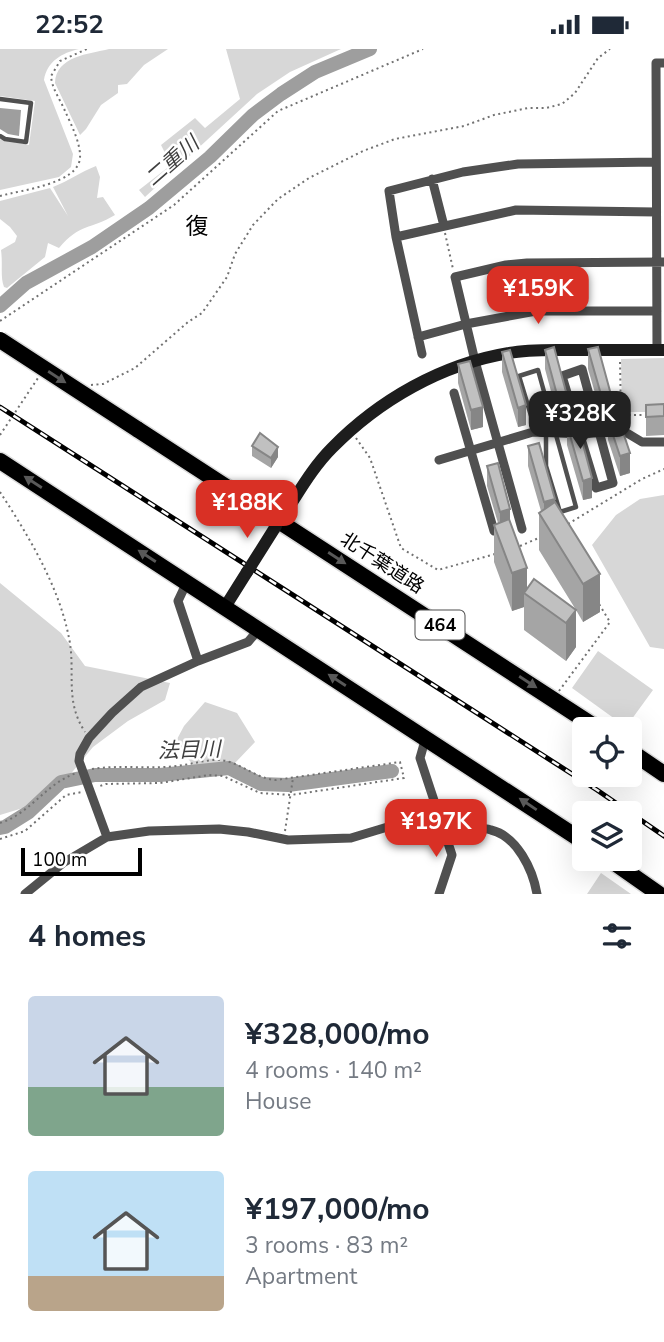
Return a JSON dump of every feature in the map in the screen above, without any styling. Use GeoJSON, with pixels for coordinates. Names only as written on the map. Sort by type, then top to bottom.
{"type":"FeatureCollection","features":[{"type":"Feature","properties":{"kind":"highway","name":"北千葉道路"},"geometry":{"type":"LineString","coordinates":[[0,340],[278,524],[580,717]]}},
{"type":"Feature","properties":{"kind":"highway"},"geometry":{"type":"LineString","coordinates":[[0,461],[187,582],[227,604],[258,629],[572,834]]}},
{"type":"Feature","properties":{"kind":"highway"},"geometry":{"type":"LineString","coordinates":[[642,759],[664,774]]}},
{"type":"Feature","properties":{"kind":"highway"},"geometry":{"type":"LineString","coordinates":[[626,871],[659,894]]}},
{"type":"Feature","properties":{"kind":"street"},"geometry":{"type":"LineString","coordinates":[[227,604],[309,475],[330,449],[351,430],[409,389],[475,361],[512,352],[660,350],[657,311],[660,261],[656,212],[660,191],[656,162],[656,63],[664,62]]}},
{"type":"Feature","properties":{"kind":"street"},"geometry":{"type":"LineString","coordinates":[[422,354],[396,237],[389,191],[432,179],[518,163],[656,162]]}},
{"type":"Feature","properties":{"kind":"street"},"geometry":{"type":"LineString","coordinates":[[432,179],[444,226]]}},
{"type":"Feature","properties":{"kind":"street"},"geometry":{"type":"LineString","coordinates":[[396,237],[516,210],[656,212]]}},
{"type":"Feature","properties":{"kind":"street"},"geometry":{"type":"LineString","coordinates":[[522,529],[475,361],[455,277],[527,263],[660,261]]}},
{"type":"Feature","properties":{"kind":"street"},"geometry":{"type":"LineString","coordinates":[[418,337],[466,324],[536,311],[657,311]]}},
{"type":"Feature","properties":{"kind":"street"},"geometry":{"type":"LineString","coordinates":[[582,369],[613,483],[596,488],[579,434],[562,376],[582,369]]}},
{"type":"Feature","properties":{"kind":"street"},"geometry":{"type":"LineString","coordinates":[[454,393],[494,531]]}},
{"type":"Feature","properties":{"kind":"street"},"geometry":{"type":"LineString","coordinates":[[439,460],[498,442],[546,433],[598,434],[622,430],[642,442],[664,442]]}},
{"type":"Feature","properties":{"kind":"street"},"geometry":{"type":"LineString","coordinates":[[187,582],[178,601],[198,661]]}},
{"type":"Feature","properties":{"kind":"street"},"geometry":{"type":"LineString","coordinates":[[107,837],[82,771],[80,754],[89,739],[112,713],[141,687],[248,642],[258,629]]}},
{"type":"Feature","properties":{"kind":"street"},"geometry":{"type":"LineString","coordinates":[[426,737],[420,758],[452,855],[439,894]]}},
{"type":"Feature","properties":{"kind":"street"},"geometry":{"type":"LineString","coordinates":[[25,894],[63,863],[107,837],[149,831],[219,829],[283,839],[351,838],[414,819],[492,830],[509,839],[530,871],[537,894]]}},
{"type":"Feature","properties":{"kind":"lane"},"geometry":{"type":"LineString","coordinates":[[0,99],[31,103],[26,142],[0,136]]}},
{"type":"Feature","properties":{"kind":"lane"},"geometry":{"type":"LineString","coordinates":[[546,433],[520,376],[538,370],[546,433],[546,466],[560,512],[576,507],[546,433]]}},
{"type":"Feature","properties":{"kind":"path"},"geometry":{"type":"LineString","coordinates":[[0,195],[51,183],[75,172],[80,150],[65,109],[52,86],[51,76],[60,61],[88,49]]}},
{"type":"Feature","properties":{"kind":"path"},"geometry":{"type":"LineString","coordinates":[[0,321],[174,205],[278,111],[423,49]]}},
{"type":"Feature","properties":{"kind":"path"},"geometry":{"type":"LineString","coordinates":[[91,385],[103,384],[135,367],[202,313],[227,277],[235,254],[253,225],[278,199],[309,178],[363,151],[395,139],[464,127],[494,115],[562,104],[575,93],[598,58],[610,49]]}},
{"type":"Feature","properties":{"kind":"path"},"geometry":{"type":"LineString","coordinates":[[444,226],[455,277]]}},
{"type":"Feature","properties":{"kind":"path"},"geometry":{"type":"LineString","coordinates":[[620,350],[621,415],[651,415]]}},
{"type":"Feature","properties":{"kind":"path"},"geometry":{"type":"LineString","coordinates":[[0,435],[40,375]]}},
{"type":"Feature","properties":{"kind":"path"},"geometry":{"type":"LineString","coordinates":[[351,430],[370,458],[401,548],[438,570],[500,552]]}},
{"type":"Feature","properties":{"kind":"path"},"geometry":{"type":"LineString","coordinates":[[558,529],[642,479],[664,469]]}},
{"type":"Feature","properties":{"kind":"path"},"geometry":{"type":"LineString","coordinates":[[0,492],[23,530],[63,612],[70,640],[72,704],[77,720],[89,739]]}},
{"type":"Feature","properties":{"kind":"path"},"geometry":{"type":"LineString","coordinates":[[513,548],[547,534]]}},
{"type":"Feature","properties":{"kind":"path"},"geometry":{"type":"LineString","coordinates":[[559,691],[610,622],[597,599]]}},
{"type":"Feature","properties":{"kind":"path"},"geometry":{"type":"LineString","coordinates":[[0,823],[23,811],[53,783],[82,771],[107,767],[160,769],[210,759],[226,761],[267,779],[276,780],[400,762],[404,778],[290,795],[260,793],[216,775],[160,783],[106,784],[66,796],[25,831],[0,839]]}},
{"type":"Feature","properties":{"kind":"path"},"geometry":{"type":"LineString","coordinates":[[283,839],[294,776]]}},
{"type":"Feature","properties":{"kind":"shaded area"},"geometry":{"type":"Polygon","coordinates":[[[0,49],[79,49],[56,59],[48,68],[44,80],[73,154],[71,167],[59,177],[0,190],[0,139],[29,145],[35,101],[0,96],[0,49]]]}},
{"type":"Feature","properties":{"kind":"shaded area"},"geometry":{"type":"Polygon","coordinates":[[[109,49],[168,49],[144,65],[127,84],[118,85],[118,93],[101,105],[80,135],[55,83],[57,74],[61,67],[75,58],[109,49]]]}},
{"type":"Feature","properties":{"kind":"shaded area"},"geometry":{"type":"Polygon","coordinates":[[[226,49],[341,49],[290,72],[257,94],[145,197],[139,190],[171,165],[161,145],[195,118],[205,128],[240,99],[226,49]]]}},
{"type":"Feature","properties":{"kind":"shaded area"},"geometry":{"type":"Polygon","coordinates":[[[0,108],[21,110],[19,136],[0,129],[0,108]]]}},
{"type":"Feature","properties":{"kind":"shaded area"},"geometry":{"type":"Polygon","coordinates":[[[96,166],[100,177],[97,198],[103,197],[115,215],[73,234],[59,248],[48,243],[45,257],[7,288],[4,287],[1,250],[15,242],[17,236],[0,219],[0,201],[50,188],[68,216],[53,187],[96,166]]]}},
{"type":"Feature","properties":{"kind":"shaded area"},"geometry":{"type":"Polygon","coordinates":[[[664,358],[664,412],[622,412],[621,359],[664,358]]]}},
{"type":"Feature","properties":{"kind":"shaded area"},"geometry":{"type":"Polygon","coordinates":[[[664,495],[664,649],[650,647],[592,545],[616,515],[640,499],[664,495]]]}},
{"type":"Feature","properties":{"kind":"shaded area"},"geometry":{"type":"Polygon","coordinates":[[[0,583],[61,633],[85,666],[170,683],[165,700],[128,721],[93,747],[49,800],[0,815],[0,583]]]}},
{"type":"Feature","properties":{"kind":"shaded area"},"geometry":{"type":"Polygon","coordinates":[[[598,651],[653,690],[633,717],[612,717],[572,688],[598,651]]]}},
{"type":"Feature","properties":{"kind":"shaded area"},"geometry":{"type":"Polygon","coordinates":[[[205,702],[237,713],[255,742],[235,763],[194,766],[175,743],[184,726],[205,702]]]}},
{"type":"Feature","properties":{"kind":"shaded area"},"geometry":{"type":"Polygon","coordinates":[[[601,873],[631,894],[587,894],[601,873]]]}},
{"type":"Feature","properties":{"kind":"building"},"geometry":{"type":"Polygon","coordinates":[[[554,347],[569,403],[560,406],[545,350],[554,347]]]}},
{"type":"Feature","properties":{"kind":"building"},"geometry":{"type":"Polygon","coordinates":[[[598,347],[613,402],[604,405],[588,349],[598,347]]]}},
{"type":"Feature","properties":{"kind":"building"},"geometry":{"type":"Polygon","coordinates":[[[510,350],[526,405],[518,408],[502,352],[510,350]]]}},
{"type":"Feature","properties":{"kind":"building"},"geometry":{"type":"Polygon","coordinates":[[[470,361],[483,407],[471,410],[458,364],[470,361]]]}},
{"type":"Feature","properties":{"kind":"building"},"geometry":{"type":"Polygon","coordinates":[[[664,404],[664,416],[646,417],[646,405],[664,404]]]}},
{"type":"Feature","properties":{"kind":"building"},"geometry":{"type":"Polygon","coordinates":[[[618,417],[630,453],[620,456],[608,420],[618,417]]]}},
{"type":"Feature","properties":{"kind":"building"},"geometry":{"type":"Polygon","coordinates":[[[577,422],[592,478],[583,481],[567,425],[577,422]]]}},
{"type":"Feature","properties":{"kind":"building"},"geometry":{"type":"Polygon","coordinates":[[[260,433],[278,447],[271,458],[252,446],[260,433]]]}},
{"type":"Feature","properties":{"kind":"building"},"geometry":{"type":"Polygon","coordinates":[[[539,443],[555,499],[544,502],[528,446],[539,443]]]}},
{"type":"Feature","properties":{"kind":"building"},"geometry":{"type":"Polygon","coordinates":[[[498,463],[510,509],[500,512],[487,466],[498,463]]]}},
{"type":"Feature","properties":{"kind":"building"},"geometry":{"type":"Polygon","coordinates":[[[555,502],[600,574],[583,584],[539,513],[555,502]]]}},
{"type":"Feature","properties":{"kind":"building"},"geometry":{"type":"Polygon","coordinates":[[[509,519],[527,568],[512,573],[494,525],[509,519]]]}},
{"type":"Feature","properties":{"kind":"building"},"geometry":{"type":"Polygon","coordinates":[[[534,579],[576,610],[566,623],[524,593],[534,579]]]}},
{"type":"Feature","properties":{"kind":"waterway","name":"二重川"},"geometry":{"type":"LineString","coordinates":[[0,306],[26,283],[92,247],[149,208],[210,157],[253,115],[281,94],[315,72],[370,49]]}},
{"type":"Feature","properties":{"kind":"waterway","name":"法目川"},"geometry":{"type":"LineString","coordinates":[[0,828],[29,812],[61,782],[95,775],[160,775],[229,768],[261,784],[288,785],[392,771]]}},
{"type":"Feature","properties":{"kind":"railway"},"geometry":{"type":"LineString","coordinates":[[0,407],[597,790],[664,836]]}},
{"type":"Feature","properties":{"kind":"district","name":"復"},"geometry":{"type":"Point","coordinates":[197,226]}}]}
